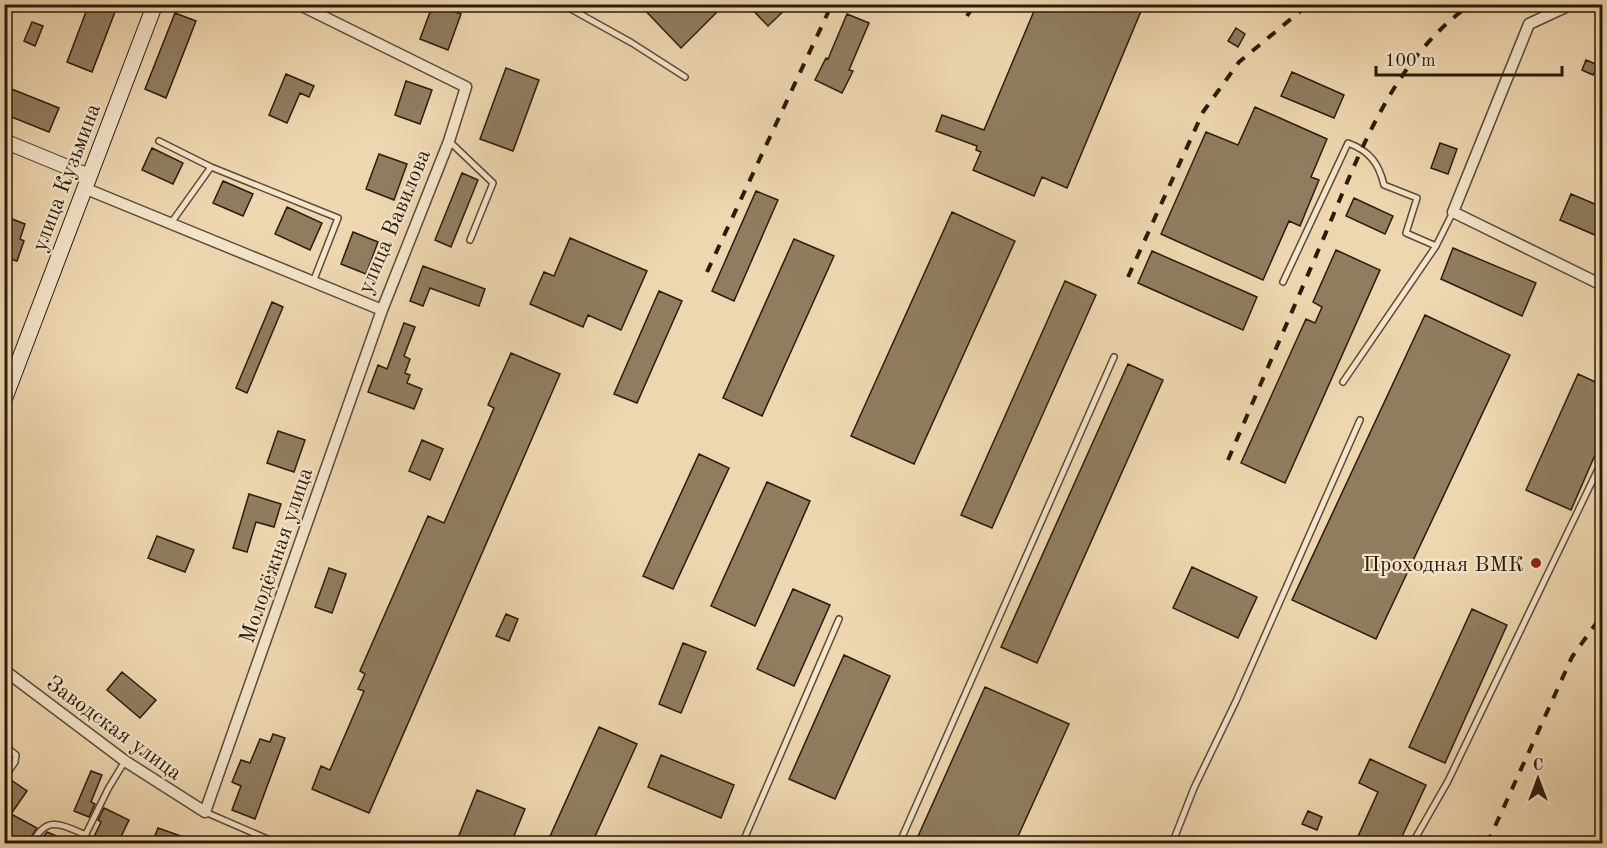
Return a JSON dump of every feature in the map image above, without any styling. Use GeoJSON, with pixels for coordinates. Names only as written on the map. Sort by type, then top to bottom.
{"type":"FeatureCollection","features":[{"type":"Feature","properties":{"kind":"main road","name":"улица Кузьмина"},"geometry":{"type":"LineString","coordinates":[[4,400],[155,4]]}},
{"type":"Feature","properties":{"kind":"street"},"geometry":{"type":"LineString","coordinates":[[1572,4],[1529,24],[1453,212],[1602,285]]}},
{"type":"Feature","properties":{"kind":"street","name":"улица Вавилова"},"geometry":{"type":"LineString","coordinates":[[4,141],[171,224],[382,310],[449,141],[466,87],[304,7]]}},
{"type":"Feature","properties":{"kind":"street","name":"Молодёжная улица"},"geometry":{"type":"LineString","coordinates":[[205,812],[382,310]]}},
{"type":"Feature","properties":{"kind":"street","name":"Заводская улица"},"geometry":{"type":"LineString","coordinates":[[4,670],[125,760],[205,812]]}},
{"type":"Feature","properties":{"kind":"lane"},"geometry":{"type":"LineString","coordinates":[[4,14],[17,4]]}},
{"type":"Feature","properties":{"kind":"lane"},"geometry":{"type":"LineString","coordinates":[[562,4],[632,43],[685,78]]}},
{"type":"Feature","properties":{"kind":"lane"},"geometry":{"type":"LineString","coordinates":[[159,141],[211,168],[338,219],[313,282]]}},
{"type":"Feature","properties":{"kind":"lane"},"geometry":{"type":"LineString","coordinates":[[449,141],[493,183],[470,240]]}},
{"type":"Feature","properties":{"kind":"lane"},"geometry":{"type":"LineString","coordinates":[[1283,282],[1348,143],[1361,148],[1379,165],[1384,185],[1417,198],[1406,233],[1436,246]]}},
{"type":"Feature","properties":{"kind":"lane"},"geometry":{"type":"LineString","coordinates":[[171,224],[211,168]]}},
{"type":"Feature","properties":{"kind":"lane"},"geometry":{"type":"LineString","coordinates":[[1343,382],[1436,246],[1453,212]]}},
{"type":"Feature","properties":{"kind":"lane"},"geometry":{"type":"LineString","coordinates":[[899,843],[1114,357]]}},
{"type":"Feature","properties":{"kind":"lane"},"geometry":{"type":"LineString","coordinates":[[1172,843],[1194,788],[1236,700],[1360,420]]}},
{"type":"Feature","properties":{"kind":"lane"},"geometry":{"type":"LineString","coordinates":[[1412,843],[1448,781],[1602,460]]}},
{"type":"Feature","properties":{"kind":"lane"},"geometry":{"type":"LineString","coordinates":[[742,843],[839,619]]}},
{"type":"Feature","properties":{"kind":"lane"},"geometry":{"type":"LineString","coordinates":[[4,745],[16,755],[15,762],[4,778]]}},
{"type":"Feature","properties":{"kind":"lane"},"geometry":{"type":"LineString","coordinates":[[81,843],[125,760]]}},
{"type":"Feature","properties":{"kind":"lane"},"geometry":{"type":"LineString","coordinates":[[205,812],[279,843]]}},
{"type":"Feature","properties":{"kind":"lane"},"geometry":{"type":"LineString","coordinates":[[32,843],[40,828],[45,825],[68,827],[86,835]]}},
{"type":"Feature","properties":{"kind":"building"},"geometry":{"type":"Polygon","coordinates":[[[89,4],[118,4],[92,72],[67,62],[89,4]]]}},
{"type":"Feature","properties":{"kind":"building"},"geometry":{"type":"Polygon","coordinates":[[[433,4],[461,14],[448,50],[420,39],[433,4]]]}},
{"type":"Feature","properties":{"kind":"building"},"geometry":{"type":"Polygon","coordinates":[[[639,4],[725,4],[681,48],[639,4]]]}},
{"type":"Feature","properties":{"kind":"building"},"geometry":{"type":"Polygon","coordinates":[[[747,4],[791,4],[768,26],[747,4]]]}},
{"type":"Feature","properties":{"kind":"building"},"geometry":{"type":"Polygon","coordinates":[[[1037,4],[1144,4],[1067,188],[1042,177],[1034,196],[973,170],[981,152],[976,150],[977,146],[936,131],[942,115],[984,130],[1037,4]]]}},
{"type":"Feature","properties":{"kind":"building"},"geometry":{"type":"Polygon","coordinates":[[[175,13],[196,21],[166,98],[145,89],[175,13]]]}},
{"type":"Feature","properties":{"kind":"building"},"geometry":{"type":"Polygon","coordinates":[[[847,14],[869,23],[849,70],[853,71],[842,93],[815,80],[826,58],[828,59],[847,14]]]}},
{"type":"Feature","properties":{"kind":"building"},"geometry":{"type":"Polygon","coordinates":[[[32,22],[43,26],[35,46],[24,41],[32,22]]]}},
{"type":"Feature","properties":{"kind":"building"},"geometry":{"type":"Polygon","coordinates":[[[1236,28],[1245,34],[1238,47],[1228,41],[1236,28]]]}},
{"type":"Feature","properties":{"kind":"building"},"geometry":{"type":"Polygon","coordinates":[[[1586,60],[1598,65],[1593,75],[1582,70],[1586,60]]]}},
{"type":"Feature","properties":{"kind":"building"},"geometry":{"type":"Polygon","coordinates":[[[506,68],[539,80],[513,151],[480,139],[506,68]]]}},
{"type":"Feature","properties":{"kind":"building"},"geometry":{"type":"Polygon","coordinates":[[[1292,72],[1344,95],[1334,118],[1281,96],[1292,72]]]}},
{"type":"Feature","properties":{"kind":"building"},"geometry":{"type":"Polygon","coordinates":[[[286,74],[314,86],[309,97],[300,93],[287,123],[269,115],[286,74]]]}},
{"type":"Feature","properties":{"kind":"building"},"geometry":{"type":"Polygon","coordinates":[[[406,81],[432,90],[420,124],[395,115],[406,81]]]}},
{"type":"Feature","properties":{"kind":"building"},"geometry":{"type":"Polygon","coordinates":[[[4,86],[59,108],[49,132],[4,114],[4,86]]]}},
{"type":"Feature","properties":{"kind":"building"},"geometry":{"type":"Polygon","coordinates":[[[1255,107],[1327,139],[1311,177],[1319,180],[1300,226],[1289,221],[1263,280],[1161,234],[1206,132],[1238,145],[1255,107]]]}},
{"type":"Feature","properties":{"kind":"building"},"geometry":{"type":"Polygon","coordinates":[[[1440,143],[1457,149],[1448,174],[1431,168],[1440,143]]]}},
{"type":"Feature","properties":{"kind":"building"},"geometry":{"type":"Polygon","coordinates":[[[152,148],[183,163],[173,184],[142,170],[152,148]]]}},
{"type":"Feature","properties":{"kind":"building"},"geometry":{"type":"Polygon","coordinates":[[[379,154],[407,164],[394,200],[366,189],[379,154]]]}},
{"type":"Feature","properties":{"kind":"building"},"geometry":{"type":"Polygon","coordinates":[[[462,173],[478,180],[451,247],[435,240],[462,173]]]}},
{"type":"Feature","properties":{"kind":"building"},"geometry":{"type":"Polygon","coordinates":[[[223,181],[253,194],[243,216],[213,203],[223,181]]]}},
{"type":"Feature","properties":{"kind":"building"},"geometry":{"type":"Polygon","coordinates":[[[756,191],[778,200],[734,301],[712,291],[756,191]]]}},
{"type":"Feature","properties":{"kind":"building"},"geometry":{"type":"Polygon","coordinates":[[[1571,194],[1602,207],[1602,238],[1560,220],[1571,194]]]}},
{"type":"Feature","properties":{"kind":"building"},"geometry":{"type":"Polygon","coordinates":[[[1354,198],[1393,216],[1385,234],[1346,216],[1354,198]]]}},
{"type":"Feature","properties":{"kind":"building"},"geometry":{"type":"Polygon","coordinates":[[[287,207],[322,223],[310,250],[275,234],[287,207]]]}},
{"type":"Feature","properties":{"kind":"building"},"geometry":{"type":"Polygon","coordinates":[[[952,212],[1015,241],[914,464],[851,436],[952,212]]]}},
{"type":"Feature","properties":{"kind":"building"},"geometry":{"type":"Polygon","coordinates":[[[7,217],[25,224],[20,239],[24,241],[17,261],[4,257],[7,217]]]}},
{"type":"Feature","properties":{"kind":"building"},"geometry":{"type":"Polygon","coordinates":[[[353,232],[378,242],[366,274],[341,264],[353,232]]]}},
{"type":"Feature","properties":{"kind":"building"},"geometry":{"type":"Polygon","coordinates":[[[570,238],[647,271],[621,330],[588,315],[583,327],[530,304],[544,272],[554,276],[570,238]]]}},
{"type":"Feature","properties":{"kind":"building"},"geometry":{"type":"Polygon","coordinates":[[[794,239],[834,256],[762,416],[723,398],[794,239]]]}},
{"type":"Feature","properties":{"kind":"building"},"geometry":{"type":"Polygon","coordinates":[[[1453,248],[1536,283],[1522,316],[1441,279],[1453,248]]]}},
{"type":"Feature","properties":{"kind":"building"},"geometry":{"type":"Polygon","coordinates":[[[1336,250],[1380,270],[1285,483],[1241,463],[1306,319],[1315,323],[1322,307],[1313,302],[1336,250]]]}},
{"type":"Feature","properties":{"kind":"building"},"geometry":{"type":"Polygon","coordinates":[[[1152,251],[1257,297],[1243,330],[1138,283],[1152,251]]]}},
{"type":"Feature","properties":{"kind":"building"},"geometry":{"type":"Polygon","coordinates":[[[423,266],[485,289],[479,306],[430,288],[423,306],[410,301],[423,266]]]}},
{"type":"Feature","properties":{"kind":"building"},"geometry":{"type":"Polygon","coordinates":[[[1065,281],[1096,295],[992,528],[961,515],[1065,281]]]}},
{"type":"Feature","properties":{"kind":"building"},"geometry":{"type":"Polygon","coordinates":[[[659,291],[682,301],[637,403],[614,394],[659,291]]]}},
{"type":"Feature","properties":{"kind":"building"},"geometry":{"type":"Polygon","coordinates":[[[272,302],[283,307],[247,393],[236,388],[272,302]]]}},
{"type":"Feature","properties":{"kind":"building"},"geometry":{"type":"Polygon","coordinates":[[[1425,315],[1510,355],[1376,639],[1292,600],[1425,315]]]}},
{"type":"Feature","properties":{"kind":"building"},"geometry":{"type":"Polygon","coordinates":[[[404,323],[415,327],[404,356],[410,359],[405,373],[410,375],[407,383],[422,389],[414,409],[368,392],[378,365],[387,369],[404,323]]]}},
{"type":"Feature","properties":{"kind":"building"},"geometry":{"type":"Polygon","coordinates":[[[511,353],[560,374],[369,813],[312,789],[321,766],[330,770],[364,691],[358,689],[365,674],[360,671],[428,516],[444,523],[494,408],[488,405],[511,353]]]}},
{"type":"Feature","properties":{"kind":"building"},"geometry":{"type":"Polygon","coordinates":[[[1128,364],[1163,380],[1037,663],[1001,647],[1128,364]]]}},
{"type":"Feature","properties":{"kind":"building"},"geometry":{"type":"Polygon","coordinates":[[[1578,374],[1602,385],[1602,439],[1571,510],[1526,490],[1578,374]]]}},
{"type":"Feature","properties":{"kind":"building"},"geometry":{"type":"Polygon","coordinates":[[[278,431],[305,440],[294,472],[267,463],[278,431]]]}},
{"type":"Feature","properties":{"kind":"building"},"geometry":{"type":"Polygon","coordinates":[[[422,440],[443,449],[430,480],[409,471],[422,440]]]}},
{"type":"Feature","properties":{"kind":"building"},"geometry":{"type":"Polygon","coordinates":[[[699,454],[729,468],[673,589],[643,576],[699,454]]]}},
{"type":"Feature","properties":{"kind":"building"},"geometry":{"type":"Polygon","coordinates":[[[767,482],[810,501],[755,626],[711,606],[767,482]]]}},
{"type":"Feature","properties":{"kind":"building"},"geometry":{"type":"Polygon","coordinates":[[[249,494],[281,504],[274,527],[256,522],[247,552],[233,548],[249,494]]]}},
{"type":"Feature","properties":{"kind":"building"},"geometry":{"type":"Polygon","coordinates":[[[157,536],[194,550],[185,572],[148,558],[157,536]]]}},
{"type":"Feature","properties":{"kind":"building"},"geometry":{"type":"Polygon","coordinates":[[[1192,567],[1257,597],[1238,638],[1173,608],[1192,567]]]}},
{"type":"Feature","properties":{"kind":"building"},"geometry":{"type":"Polygon","coordinates":[[[329,568],[346,574],[332,613],[315,607],[329,568]]]}},
{"type":"Feature","properties":{"kind":"building"},"geometry":{"type":"Polygon","coordinates":[[[793,589],[830,605],[794,686],[757,669],[793,589]]]}},
{"type":"Feature","properties":{"kind":"building"},"geometry":{"type":"Polygon","coordinates":[[[1472,609],[1507,625],[1445,763],[1409,747],[1472,609]]]}},
{"type":"Feature","properties":{"kind":"building"},"geometry":{"type":"Polygon","coordinates":[[[506,614],[518,619],[509,641],[496,636],[506,614]]]}},
{"type":"Feature","properties":{"kind":"building"},"geometry":{"type":"Polygon","coordinates":[[[683,643],[706,652],[681,713],[659,704],[683,643]]]}},
{"type":"Feature","properties":{"kind":"building"},"geometry":{"type":"Polygon","coordinates":[[[844,655],[890,676],[835,799],[789,779],[844,655]]]}},
{"type":"Feature","properties":{"kind":"building"},"geometry":{"type":"Polygon","coordinates":[[[122,672],[156,700],[140,718],[107,690],[122,672]]]}},
{"type":"Feature","properties":{"kind":"building"},"geometry":{"type":"Polygon","coordinates":[[[985,687],[1069,724],[1015,843],[915,843],[985,687]]]}},
{"type":"Feature","properties":{"kind":"building"},"geometry":{"type":"Polygon","coordinates":[[[599,727],[637,744],[592,843],[547,843],[599,727]]]}},
{"type":"Feature","properties":{"kind":"building"},"geometry":{"type":"Polygon","coordinates":[[[273,734],[285,738],[255,819],[232,810],[241,786],[232,782],[241,760],[250,763],[260,739],[270,742],[273,734]]]}},
{"type":"Feature","properties":{"kind":"building"},"geometry":{"type":"Polygon","coordinates":[[[661,755],[734,785],[721,818],[648,787],[661,755]]]}},
{"type":"Feature","properties":{"kind":"building"},"geometry":{"type":"Polygon","coordinates":[[[1370,759],[1426,785],[1399,843],[1355,843],[1378,792],[1359,783],[1370,759]]]}},
{"type":"Feature","properties":{"kind":"building"},"geometry":{"type":"Polygon","coordinates":[[[91,771],[102,775],[91,802],[95,804],[89,817],[74,811],[91,771]]]}},
{"type":"Feature","properties":{"kind":"building"},"geometry":{"type":"Polygon","coordinates":[[[11,780],[27,791],[11,814],[37,828],[27,843],[4,843],[4,791],[11,780]]]}},
{"type":"Feature","properties":{"kind":"building"},"geometry":{"type":"Polygon","coordinates":[[[477,790],[525,809],[511,843],[456,843],[477,790]]]}},
{"type":"Feature","properties":{"kind":"building"},"geometry":{"type":"Polygon","coordinates":[[[104,808],[129,820],[118,843],[91,843],[101,822],[98,820],[104,808]]]}},
{"type":"Feature","properties":{"kind":"building"},"geometry":{"type":"Polygon","coordinates":[[[1308,811],[1322,817],[1317,830],[1302,824],[1308,811]]]}},
{"type":"Feature","properties":{"kind":"building"},"geometry":{"type":"Polygon","coordinates":[[[158,828],[198,842],[152,843],[158,828]]]}},
{"type":"Feature","properties":{"kind":"building"},"geometry":{"type":"Polygon","coordinates":[[[47,832],[73,843],[38,843],[47,832]]]}},
{"type":"Feature","properties":{"kind":"railway"},"geometry":{"type":"LineString","coordinates":[[707,272],[832,4]]}},
{"type":"Feature","properties":{"kind":"railway"},"geometry":{"type":"LineString","coordinates":[[967,16],[975,4]]}},
{"type":"Feature","properties":{"kind":"railway"},"geometry":{"type":"LineString","coordinates":[[1128,277],[1203,112],[1239,62],[1309,4]]}},
{"type":"Feature","properties":{"kind":"railway"},"geometry":{"type":"LineString","coordinates":[[1228,460],[1378,116],[1396,85],[1418,55],[1442,28],[1471,4]]}},
{"type":"Feature","properties":{"kind":"railway"},"geometry":{"type":"LineString","coordinates":[[1487,844],[1572,657],[1602,615]]}},
{"type":"Feature","properties":{"kind":"place","name":"Проходная ВМК"},"geometry":{"type":"Point","coordinates":[1536,563]}}]}
